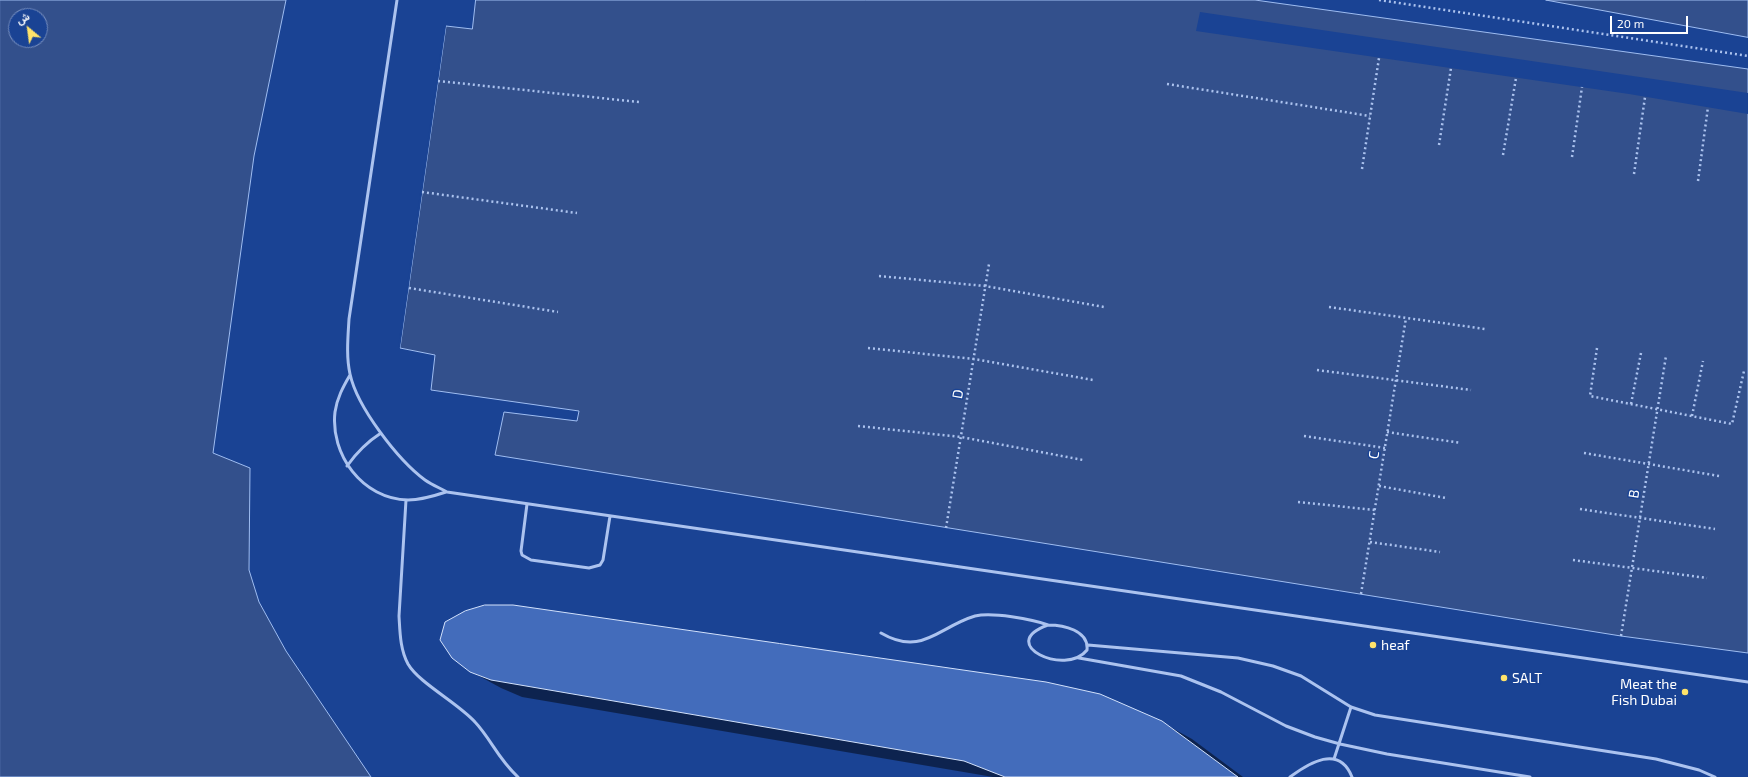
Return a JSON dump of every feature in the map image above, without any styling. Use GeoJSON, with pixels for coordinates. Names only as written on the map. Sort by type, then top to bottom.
{"type":"FeatureCollection","features":[{"type":"Feature","properties":{"kind":"lane"},"geometry":{"type":"LineString","coordinates":[[396,0],[349,319],[347,343],[350,375],[368,415],[381,433],[412,469],[426,480],[447,492],[1748,682]]}},
{"type":"Feature","properties":{"kind":"lane"},"geometry":{"type":"LineString","coordinates":[[350,375],[340,392],[335,411],[334,430],[339,449],[347,466],[363,484],[384,495],[406,500],[422,499],[447,492]]}},
{"type":"Feature","properties":{"kind":"lane"},"geometry":{"type":"LineString","coordinates":[[347,466],[368,442],[381,433]]}},
{"type":"Feature","properties":{"kind":"lane"},"geometry":{"type":"LineString","coordinates":[[406,500],[399,616],[401,639],[408,664],[416,674],[460,707],[476,723],[507,767],[518,777]]}},
{"type":"Feature","properties":{"kind":"lane"},"geometry":{"type":"LineString","coordinates":[[527,504],[521,551],[522,555],[530,560],[595,568],[603,560],[610,516]]}},
{"type":"Feature","properties":{"kind":"lane"},"geometry":{"type":"LineString","coordinates":[[881,633],[901,642],[914,642],[940,634],[967,619],[984,615],[1028,620],[1048,625],[1065,626],[1080,634],[1088,645],[1238,658],[1273,666],[1301,676],[1351,707],[1375,715],[1656,759],[1692,768],[1715,777]]}},
{"type":"Feature","properties":{"kind":"lane"},"geometry":{"type":"LineString","coordinates":[[1048,625],[1033,632],[1029,637],[1028,642],[1031,648],[1042,655],[1058,660],[1079,658],[1181,676],[1221,692],[1286,726],[1315,737],[1340,744],[1386,754],[1530,777]]}},
{"type":"Feature","properties":{"kind":"lane"},"geometry":{"type":"LineString","coordinates":[[1079,658],[1087,650],[1088,645]]}},
{"type":"Feature","properties":{"kind":"lane"},"geometry":{"type":"LineString","coordinates":[[1334,759],[1351,707]]}},
{"type":"Feature","properties":{"kind":"lane"},"geometry":{"type":"LineString","coordinates":[[1290,777],[1311,763],[1324,759],[1334,759],[1342,762],[1352,777]]}},
{"type":"Feature","properties":{"kind":"path"},"geometry":{"type":"LineString","coordinates":[[1379,0],[1748,56]]}},
{"type":"Feature","properties":{"kind":"path"},"geometry":{"type":"LineString","coordinates":[[1362,169],[1379,58]]}},
{"type":"Feature","properties":{"kind":"path"},"geometry":{"type":"LineString","coordinates":[[1439,145],[1451,68]]}},
{"type":"Feature","properties":{"kind":"path"},"geometry":{"type":"LineString","coordinates":[[1503,155],[1516,78]]}},
{"type":"Feature","properties":{"kind":"path"},"geometry":{"type":"LineString","coordinates":[[438,81],[639,102]]}},
{"type":"Feature","properties":{"kind":"path"},"geometry":{"type":"LineString","coordinates":[[1167,84],[1370,116]]}},
{"type":"Feature","properties":{"kind":"path"},"geometry":{"type":"LineString","coordinates":[[1572,157],[1582,88]]}},
{"type":"Feature","properties":{"kind":"path"},"geometry":{"type":"LineString","coordinates":[[1634,174],[1645,97]]}},
{"type":"Feature","properties":{"kind":"path"},"geometry":{"type":"LineString","coordinates":[[1698,181],[1708,107]]}},
{"type":"Feature","properties":{"kind":"path"},"geometry":{"type":"LineString","coordinates":[[422,192],[577,213]]}},
{"type":"Feature","properties":{"kind":"path","name":"D"},"geometry":{"type":"LineString","coordinates":[[946,528],[989,264]]}},
{"type":"Feature","properties":{"kind":"path"},"geometry":{"type":"LineString","coordinates":[[879,276],[985,286],[1104,307]]}},
{"type":"Feature","properties":{"kind":"path"},"geometry":{"type":"LineString","coordinates":[[408,288],[558,312]]}},
{"type":"Feature","properties":{"kind":"path"},"geometry":{"type":"LineString","coordinates":[[1329,307],[1485,330]]}},
{"type":"Feature","properties":{"kind":"path","name":"C"},"geometry":{"type":"LineString","coordinates":[[1361,594],[1406,318]]}},
{"type":"Feature","properties":{"kind":"path"},"geometry":{"type":"LineString","coordinates":[[868,348],[974,359],[1093,380]]}},
{"type":"Feature","properties":{"kind":"path"},"geometry":{"type":"LineString","coordinates":[[1597,348],[1590,396],[1732,424],[1744,371]]}},
{"type":"Feature","properties":{"kind":"path"},"geometry":{"type":"LineString","coordinates":[[1631,404],[1641,353]]}},
{"type":"Feature","properties":{"kind":"path","name":"B"},"geometry":{"type":"LineString","coordinates":[[1621,636],[1666,356]]}},
{"type":"Feature","properties":{"kind":"path"},"geometry":{"type":"LineString","coordinates":[[1692,416],[1702,361]]}},
{"type":"Feature","properties":{"kind":"path"},"geometry":{"type":"LineString","coordinates":[[1317,370],[1471,390]]}},
{"type":"Feature","properties":{"kind":"path"},"geometry":{"type":"LineString","coordinates":[[858,426],[960,437],[1083,460]]}},
{"type":"Feature","properties":{"kind":"path"},"geometry":{"type":"LineString","coordinates":[[1387,432],[1461,443]]}},
{"type":"Feature","properties":{"kind":"path"},"geometry":{"type":"LineString","coordinates":[[1304,436],[1385,448]]}},
{"type":"Feature","properties":{"kind":"path"},"geometry":{"type":"LineString","coordinates":[[1584,453],[1719,476]]}},
{"type":"Feature","properties":{"kind":"path"},"geometry":{"type":"LineString","coordinates":[[1379,486],[1446,498]]}},
{"type":"Feature","properties":{"kind":"path"},"geometry":{"type":"LineString","coordinates":[[1298,502],[1375,510]]}},
{"type":"Feature","properties":{"kind":"path"},"geometry":{"type":"LineString","coordinates":[[1580,509],[1716,528]]}},
{"type":"Feature","properties":{"kind":"path"},"geometry":{"type":"LineString","coordinates":[[1369,542],[1440,552]]}},
{"type":"Feature","properties":{"kind":"path"},"geometry":{"type":"LineString","coordinates":[[1573,560],[1707,578]]}},
{"type":"Feature","properties":{"kind":"water"},"geometry":{"type":"Polygon","coordinates":[[[0,0],[286,0],[254,156],[213,453],[250,468],[249,570],[259,602],[286,651],[371,777],[0,777],[0,0]]]}},
{"type":"Feature","properties":{"kind":"water"},"geometry":{"type":"Polygon","coordinates":[[[476,0],[1255,0],[1748,69],[1748,653],[1621,636],[495,455],[504,412],[577,421],[579,411],[431,390],[435,355],[400,348],[446,26],[472,29],[476,0]]]}},
{"type":"Feature","properties":{"kind":"water"},"geometry":{"type":"Polygon","coordinates":[[[1546,0],[1748,0],[1748,37],[1546,0]]]}},
{"type":"Feature","properties":{"kind":"pier"},"geometry":{"type":"Polygon","coordinates":[[[1200,12],[1748,93],[1748,114],[1629,94],[1196,31],[1200,12]]]}},
{"type":"Feature","properties":{"kind":"pier"},"geometry":{"type":"Polygon","coordinates":[[[444,26],[446,26],[400,348],[398,347],[444,26]]]}},
{"type":"Feature","properties":{"kind":"building"},"geometry":{"type":"Polygon","coordinates":[[[485,605],[513,605],[1046,682],[1100,694],[1162,721],[1238,777],[1005,777],[964,761],[491,680],[470,672],[452,658],[440,640],[445,622],[465,611],[485,605]]]}},
{"type":"Feature","properties":{"kind":"place","name":"heaf"},"geometry":{"type":"Point","coordinates":[1373,645]}},
{"type":"Feature","properties":{"kind":"place","name":"SALT"},"geometry":{"type":"Point","coordinates":[1504,678]}},
{"type":"Feature","properties":{"kind":"place","name":"Meat the Fish Dubai"},"geometry":{"type":"Point","coordinates":[1685,692]}}]}
